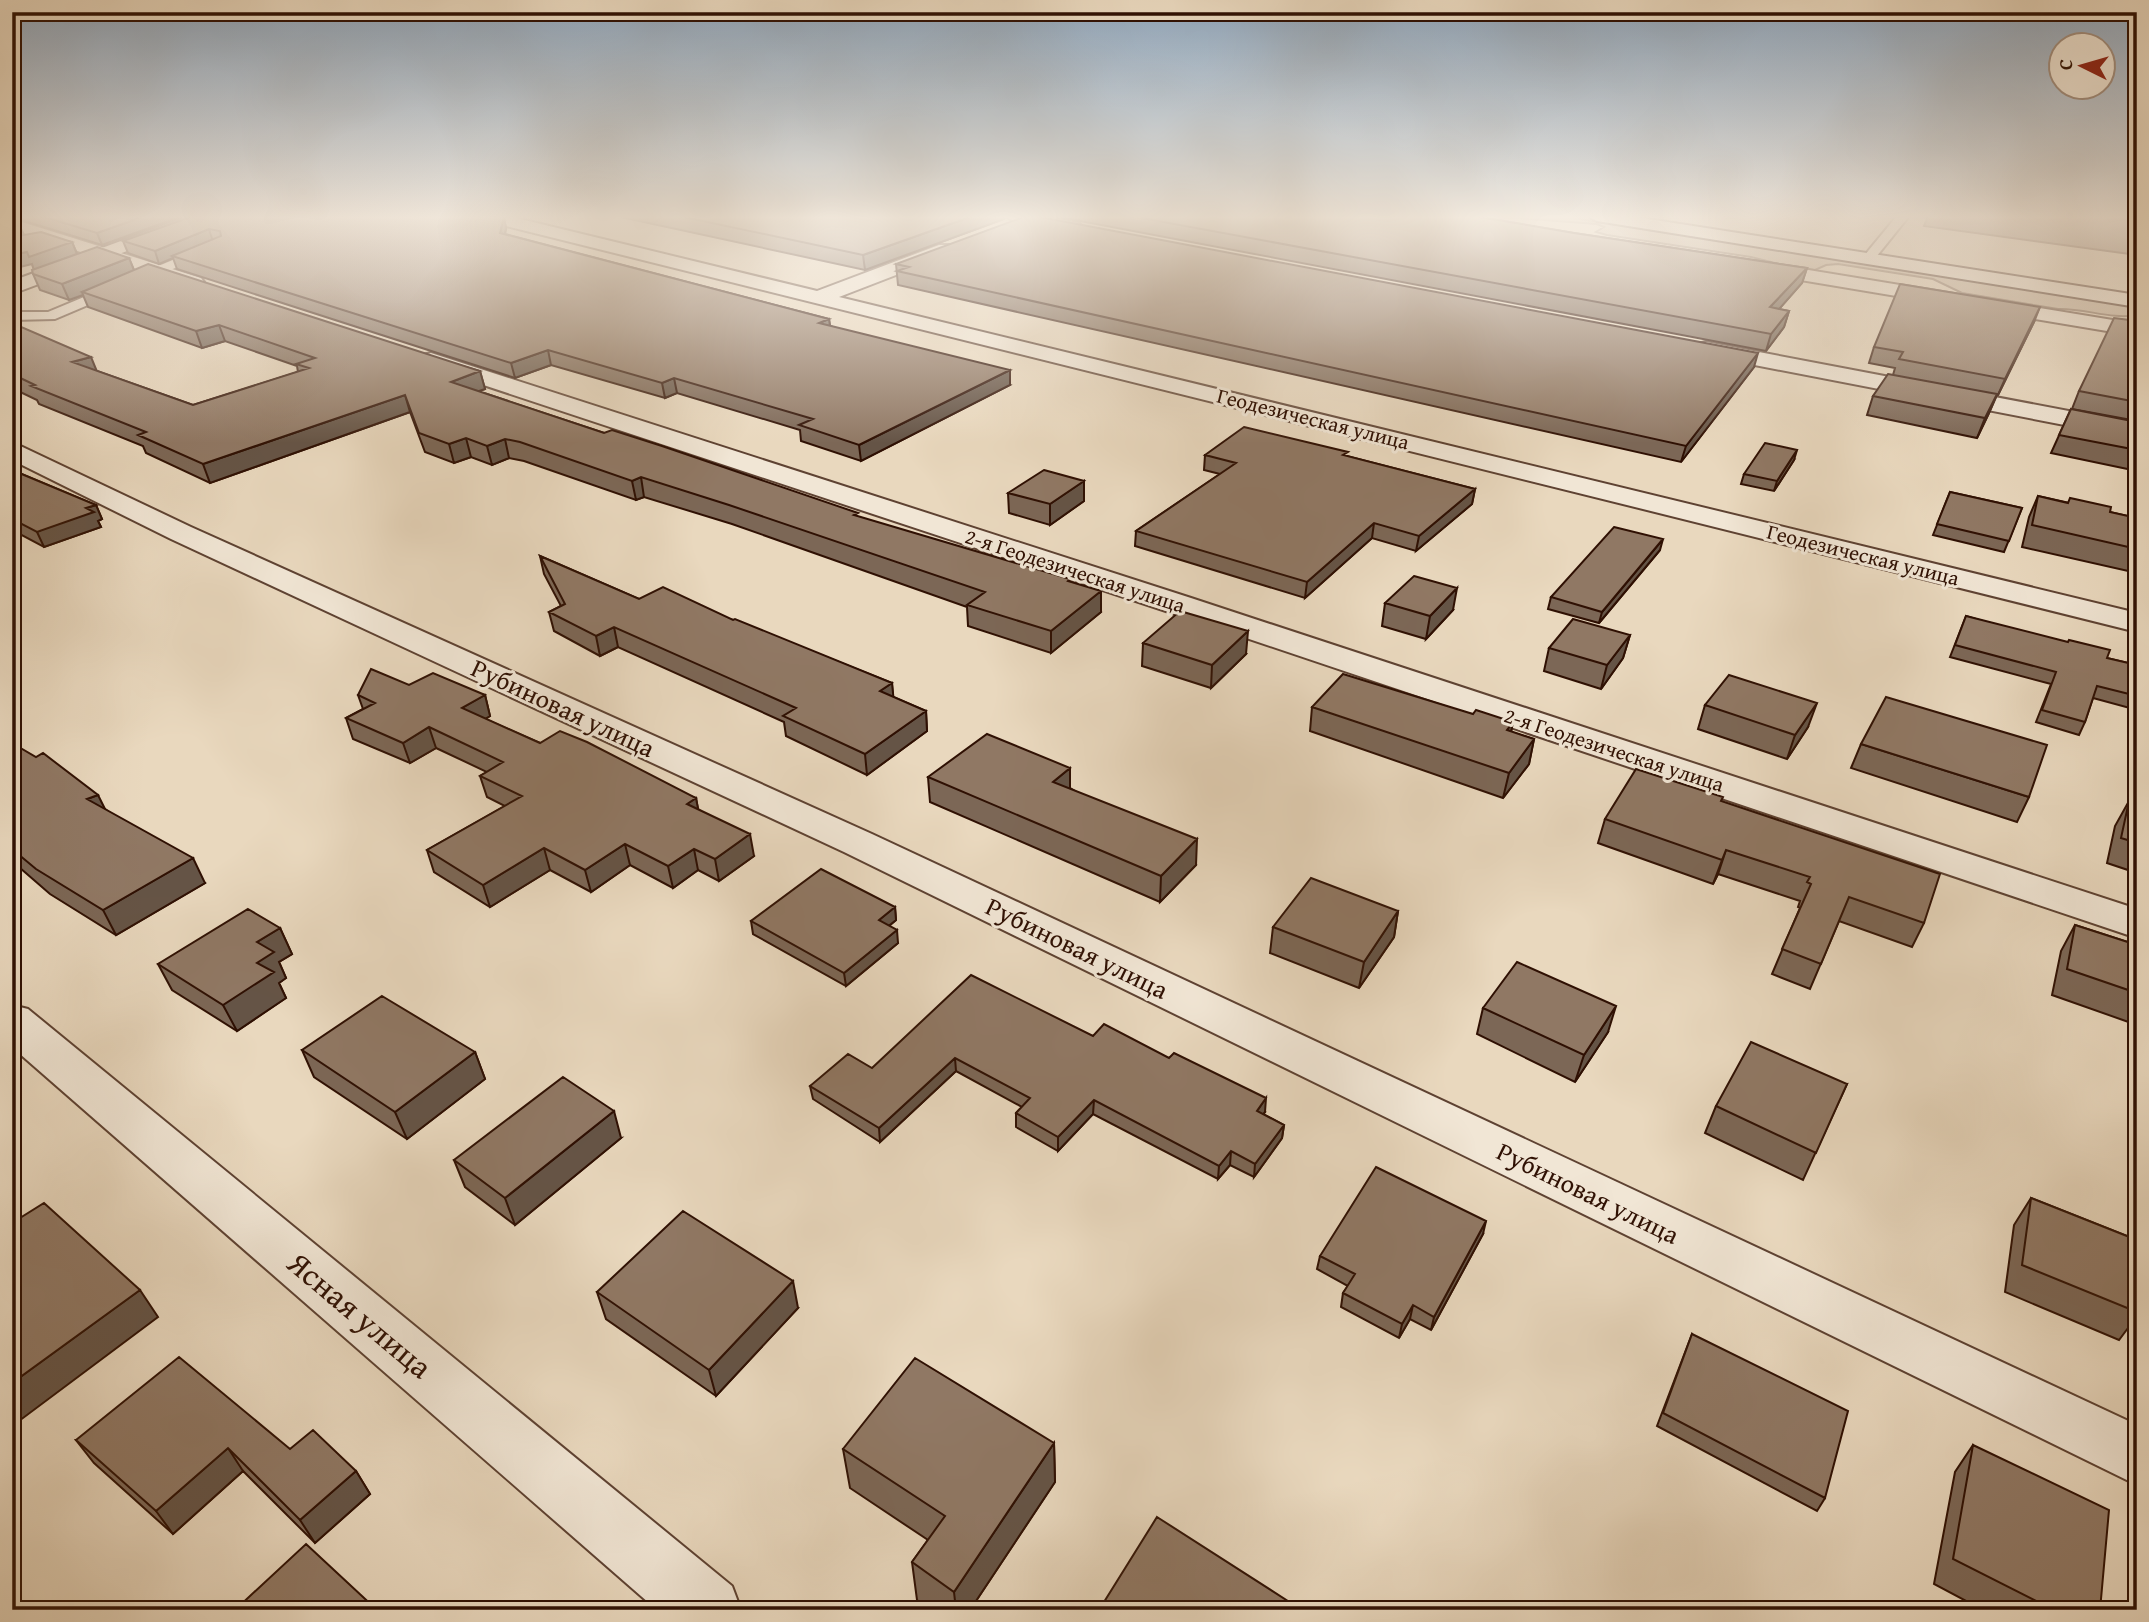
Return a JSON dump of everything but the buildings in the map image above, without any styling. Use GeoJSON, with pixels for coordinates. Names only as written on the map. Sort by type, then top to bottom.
{"type":"FeatureCollection","features":[{"type":"Feature","properties":{"kind":"street","name":"Геодезическая улица"},"geometry":{"type":"LineString","coordinates":[[802,292],[2137,623]]}},
{"type":"Feature","properties":{"kind":"street"},"geometry":{"type":"LineString","coordinates":[[820,296],[832,292]]}},
{"type":"Feature","properties":{"kind":"street"},"geometry":{"type":"LineString","coordinates":[[1904,292],[2137,330]]}},
{"type":"Feature","properties":{"kind":"street"},"geometry":{"type":"LineString","coordinates":[[2077,292],[2137,301]]}},
{"type":"Feature","properties":{"kind":"street"},"geometry":{"type":"LineString","coordinates":[[1685,345],[2137,432]]}},
{"type":"Feature","properties":{"kind":"street","name":"2-я Геодезическая улица"},"geometry":{"type":"LineString","coordinates":[[404,352],[1167,601],[2137,924]]}},
{"type":"Feature","properties":{"kind":"street","name":"Рубиновая улица"},"geometry":{"type":"LineString","coordinates":[[12,450],[181,533],[871,849],[2137,1456]]}},
{"type":"Feature","properties":{"kind":"street","name":"Ясная улица"},"geometry":{"type":"LineString","coordinates":[[12,1021],[708,1610]]}},
{"type":"Feature","properties":{"kind":"lane"},"geometry":{"type":"LineString","coordinates":[[12,316],[50,316],[108,292]]}},
{"type":"Feature","properties":{"kind":"shaded area"},"geometry":{"type":"Polygon","coordinates":[[[1959,292],[2046,292],[2129,306],[2137,310],[2137,315],[2117,316],[2058,309],[1959,292]]]}}]}
